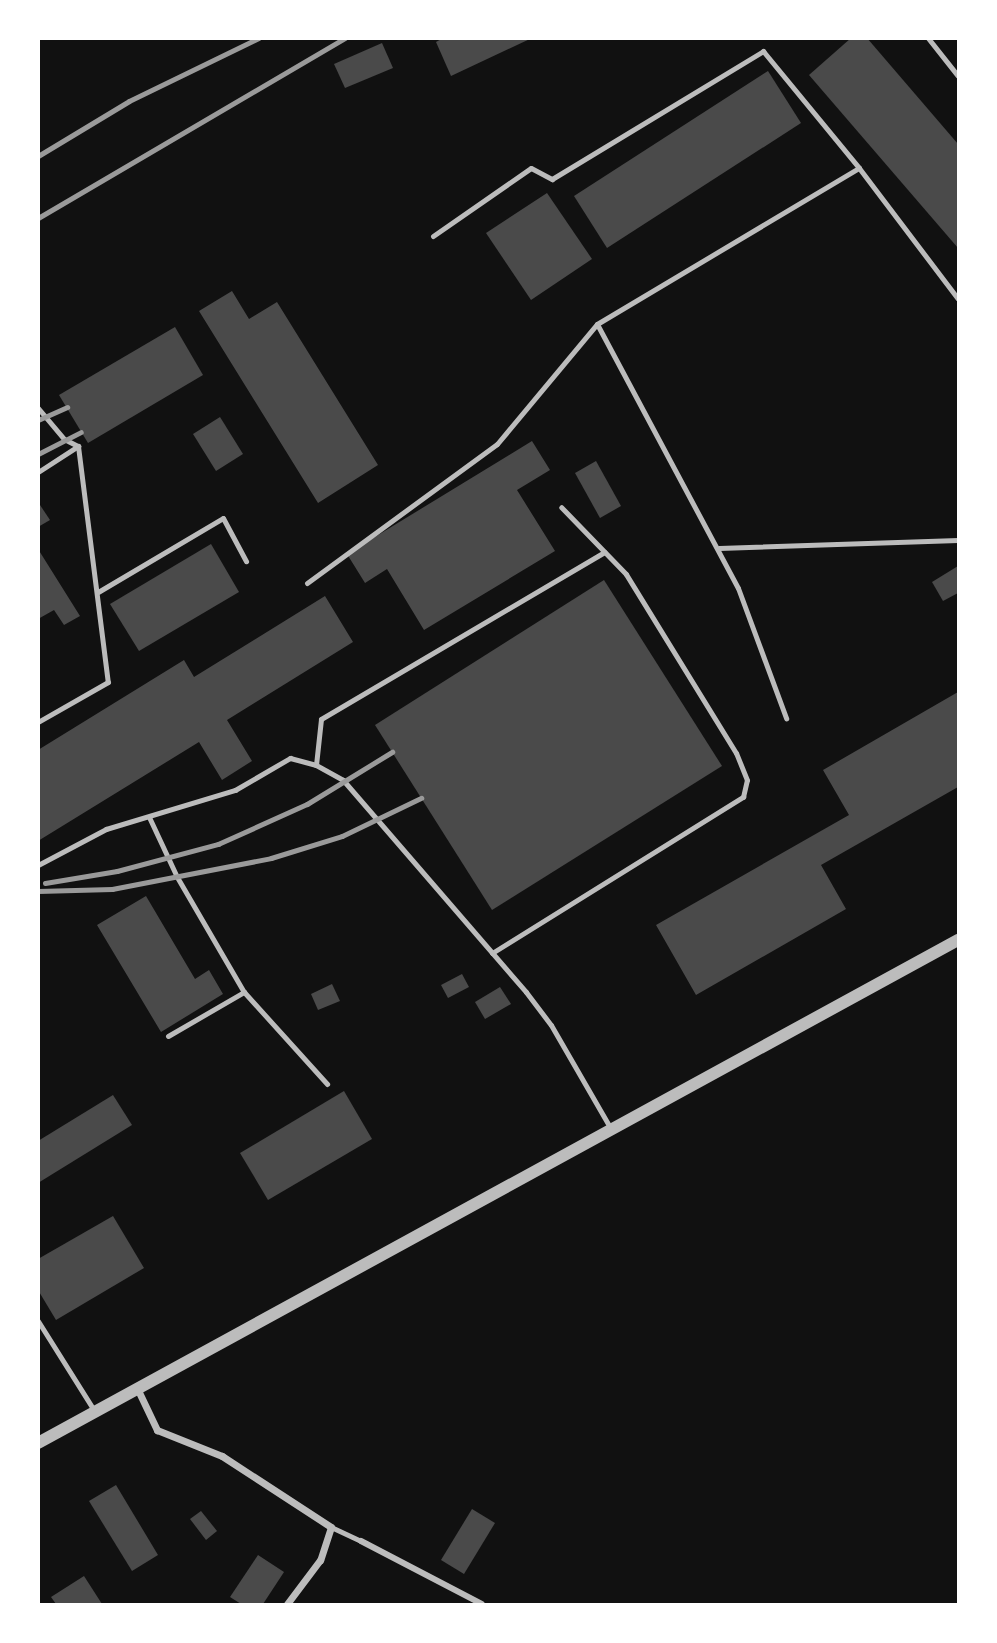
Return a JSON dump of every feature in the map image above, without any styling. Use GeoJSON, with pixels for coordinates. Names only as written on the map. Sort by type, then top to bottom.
{"type":"FeatureCollection","features":[{"type":"Feature","properties":{"kind":"street"},"geometry":{"type":"LineString","coordinates":[[38,1443],[612,1132],[958,940]]}},
{"type":"Feature","properties":{"kind":"street"},"geometry":{"type":"LineString","coordinates":[[137,1388],[157,1430],[222,1456],[331,1527],[320,1560],[287,1605]]}},
{"type":"Feature","properties":{"kind":"street"},"geometry":{"type":"LineString","coordinates":[[361,1541],[482,1605]]}},
{"type":"Feature","properties":{"kind":"lane"},"geometry":{"type":"LineString","coordinates":[[928,38],[958,76]]}},
{"type":"Feature","properties":{"kind":"lane"},"geometry":{"type":"LineString","coordinates":[[433,236],[531,168],[552,179],[763,51],[859,168],[958,299]]}},
{"type":"Feature","properties":{"kind":"lane"},"geometry":{"type":"LineString","coordinates":[[307,583],[497,444],[597,324],[859,168]]}},
{"type":"Feature","properties":{"kind":"lane"},"geometry":{"type":"LineString","coordinates":[[597,324],[719,548],[786,718]]}},
{"type":"Feature","properties":{"kind":"lane"},"geometry":{"type":"LineString","coordinates":[[38,408],[64,439],[78,446]]}},
{"type":"Feature","properties":{"kind":"lane"},"geometry":{"type":"LineString","coordinates":[[38,472],[78,446]]}},
{"type":"Feature","properties":{"kind":"lane"},"geometry":{"type":"LineString","coordinates":[[38,722],[108,682],[78,446]]}},
{"type":"Feature","properties":{"kind":"lane"},"geometry":{"type":"LineString","coordinates":[[492,953],[743,797],[747,780],[736,753],[626,574],[561,507]]}},
{"type":"Feature","properties":{"kind":"lane"},"geometry":{"type":"LineString","coordinates":[[98,592],[223,518],[246,561]]}},
{"type":"Feature","properties":{"kind":"lane"},"geometry":{"type":"LineString","coordinates":[[719,548],[958,540]]}},
{"type":"Feature","properties":{"kind":"lane"},"geometry":{"type":"LineString","coordinates":[[316,765],[321,719],[605,552]]}},
{"type":"Feature","properties":{"kind":"lane"},"geometry":{"type":"LineString","coordinates":[[38,865],[66,854],[106,829],[234,790],[290,758],[316,765],[343,780],[551,1025],[612,1132]]}},
{"type":"Feature","properties":{"kind":"lane"},"geometry":{"type":"LineString","coordinates":[[149,817],[177,877],[244,992],[327,1084]]}},
{"type":"Feature","properties":{"kind":"lane"},"geometry":{"type":"LineString","coordinates":[[168,1036],[244,992]]}},
{"type":"Feature","properties":{"kind":"lane"},"geometry":{"type":"LineString","coordinates":[[38,1321],[95,1412]]}},
{"type":"Feature","properties":{"kind":"lane"},"geometry":{"type":"LineString","coordinates":[[331,1527],[361,1541]]}},
{"type":"Feature","properties":{"kind":"building"},"geometry":{"type":"Polygon","coordinates":[[[443,38],[532,38],[451,76],[436,42],[443,38]]]}},
{"type":"Feature","properties":{"kind":"building"},"geometry":{"type":"Polygon","coordinates":[[[851,38],[867,38],[958,144],[958,248],[809,75],[851,38]]]}},
{"type":"Feature","properties":{"kind":"building"},"geometry":{"type":"Polygon","coordinates":[[[382,43],[393,68],[345,88],[334,64],[382,43]]]}},
{"type":"Feature","properties":{"kind":"building"},"geometry":{"type":"Polygon","coordinates":[[[768,71],[801,123],[607,248],[574,196],[768,71]]]}},
{"type":"Feature","properties":{"kind":"building"},"geometry":{"type":"Polygon","coordinates":[[[547,193],[592,259],[531,300],[486,233],[547,193]]]}},
{"type":"Feature","properties":{"kind":"building"},"geometry":{"type":"Polygon","coordinates":[[[232,291],[249,319],[277,302],[378,465],[318,503],[199,311],[232,291]]]}},
{"type":"Feature","properties":{"kind":"building"},"geometry":{"type":"Polygon","coordinates":[[[175,327],[203,375],[88,443],[59,395],[175,327]]]}},
{"type":"Feature","properties":{"kind":"building"},"geometry":{"type":"Polygon","coordinates":[[[220,417],[243,454],[216,471],[193,434],[220,417]]]}},
{"type":"Feature","properties":{"kind":"building"},"geometry":{"type":"Polygon","coordinates":[[[532,441],[550,470],[517,490],[555,551],[424,630],[387,569],[365,583],[347,554],[532,441]]]}},
{"type":"Feature","properties":{"kind":"building"},"geometry":{"type":"Polygon","coordinates":[[[596,461],[621,506],[600,518],[575,473],[596,461]]]}},
{"type":"Feature","properties":{"kind":"building"},"geometry":{"type":"Polygon","coordinates":[[[38,502],[50,520],[38,527],[38,502]]]}},
{"type":"Feature","properties":{"kind":"building"},"geometry":{"type":"Polygon","coordinates":[[[211,544],[239,592],[139,651],[110,604],[211,544]]]}},
{"type":"Feature","properties":{"kind":"building"},"geometry":{"type":"Polygon","coordinates":[[[38,549],[80,616],[64,625],[54,610],[38,619],[38,549]]]}},
{"type":"Feature","properties":{"kind":"building"},"geometry":{"type":"Polygon","coordinates":[[[958,566],[958,593],[943,601],[932,582],[958,566]]]}},
{"type":"Feature","properties":{"kind":"building"},"geometry":{"type":"Polygon","coordinates":[[[604,580],[722,766],[492,910],[375,725],[604,580]]]}},
{"type":"Feature","properties":{"kind":"building"},"geometry":{"type":"Polygon","coordinates":[[[325,596],[353,642],[227,720],[252,761],[222,780],[199,742],[38,841],[38,750],[184,660],[194,677],[325,596]]]}},
{"type":"Feature","properties":{"kind":"building"},"geometry":{"type":"Polygon","coordinates":[[[958,692],[958,787],[821,865],[846,909],[696,995],[656,925],[849,815],[823,770],[958,692]]]}},
{"type":"Feature","properties":{"kind":"building"},"geometry":{"type":"Polygon","coordinates":[[[146,896],[195,979],[209,970],[223,994],[161,1032],[97,925],[146,896]]]}},
{"type":"Feature","properties":{"kind":"building"},"geometry":{"type":"Polygon","coordinates":[[[462,974],[469,987],[448,998],[441,985],[462,974]]]}},
{"type":"Feature","properties":{"kind":"building"},"geometry":{"type":"Polygon","coordinates":[[[332,984],[340,1001],[318,1010],[311,994],[332,984]]]}},
{"type":"Feature","properties":{"kind":"building"},"geometry":{"type":"Polygon","coordinates":[[[500,987],[511,1004],[485,1019],[475,1002],[500,987]]]}},
{"type":"Feature","properties":{"kind":"building"},"geometry":{"type":"Polygon","coordinates":[[[344,1091],[372,1139],[268,1200],[240,1153],[344,1091]]]}},
{"type":"Feature","properties":{"kind":"building"},"geometry":{"type":"Polygon","coordinates":[[[113,1095],[132,1125],[38,1183],[38,1141],[113,1095]]]}},
{"type":"Feature","properties":{"kind":"building"},"geometry":{"type":"Polygon","coordinates":[[[113,1216],[144,1268],[56,1320],[38,1290],[38,1259],[113,1216]]]}},
{"type":"Feature","properties":{"kind":"building"},"geometry":{"type":"Polygon","coordinates":[[[116,1485],[158,1555],[132,1571],[89,1501],[116,1485]]]}},
{"type":"Feature","properties":{"kind":"building"},"geometry":{"type":"Polygon","coordinates":[[[472,1509],[495,1523],[464,1574],[441,1560],[472,1509]]]}},
{"type":"Feature","properties":{"kind":"building"},"geometry":{"type":"Polygon","coordinates":[[[201,1511],[217,1531],[206,1540],[190,1519],[201,1511]]]}},
{"type":"Feature","properties":{"kind":"building"},"geometry":{"type":"Polygon","coordinates":[[[258,1555],[284,1572],[263,1604],[241,1604],[230,1597],[258,1555]]]}},
{"type":"Feature","properties":{"kind":"building"},"geometry":{"type":"Polygon","coordinates":[[[84,1576],[102,1604],[56,1604],[51,1597],[84,1576]]]}},
{"type":"Feature","properties":{"kind":"railway"},"geometry":{"type":"LineString","coordinates":[[38,156],[129,101],[259,38]]}},
{"type":"Feature","properties":{"kind":"railway"},"geometry":{"type":"LineString","coordinates":[[38,218],[345,38]]}},
{"type":"Feature","properties":{"kind":"railway"},"geometry":{"type":"LineString","coordinates":[[38,420],[67,407]]}},
{"type":"Feature","properties":{"kind":"railway"},"geometry":{"type":"LineString","coordinates":[[38,454],[81,432]]}},
{"type":"Feature","properties":{"kind":"railway"},"geometry":{"type":"LineString","coordinates":[[45,883],[117,871],[218,844],[307,804],[392,752]]}},
{"type":"Feature","properties":{"kind":"railway"},"geometry":{"type":"LineString","coordinates":[[38,891],[112,889],[271,858],[342,836],[421,798]]}}]}
